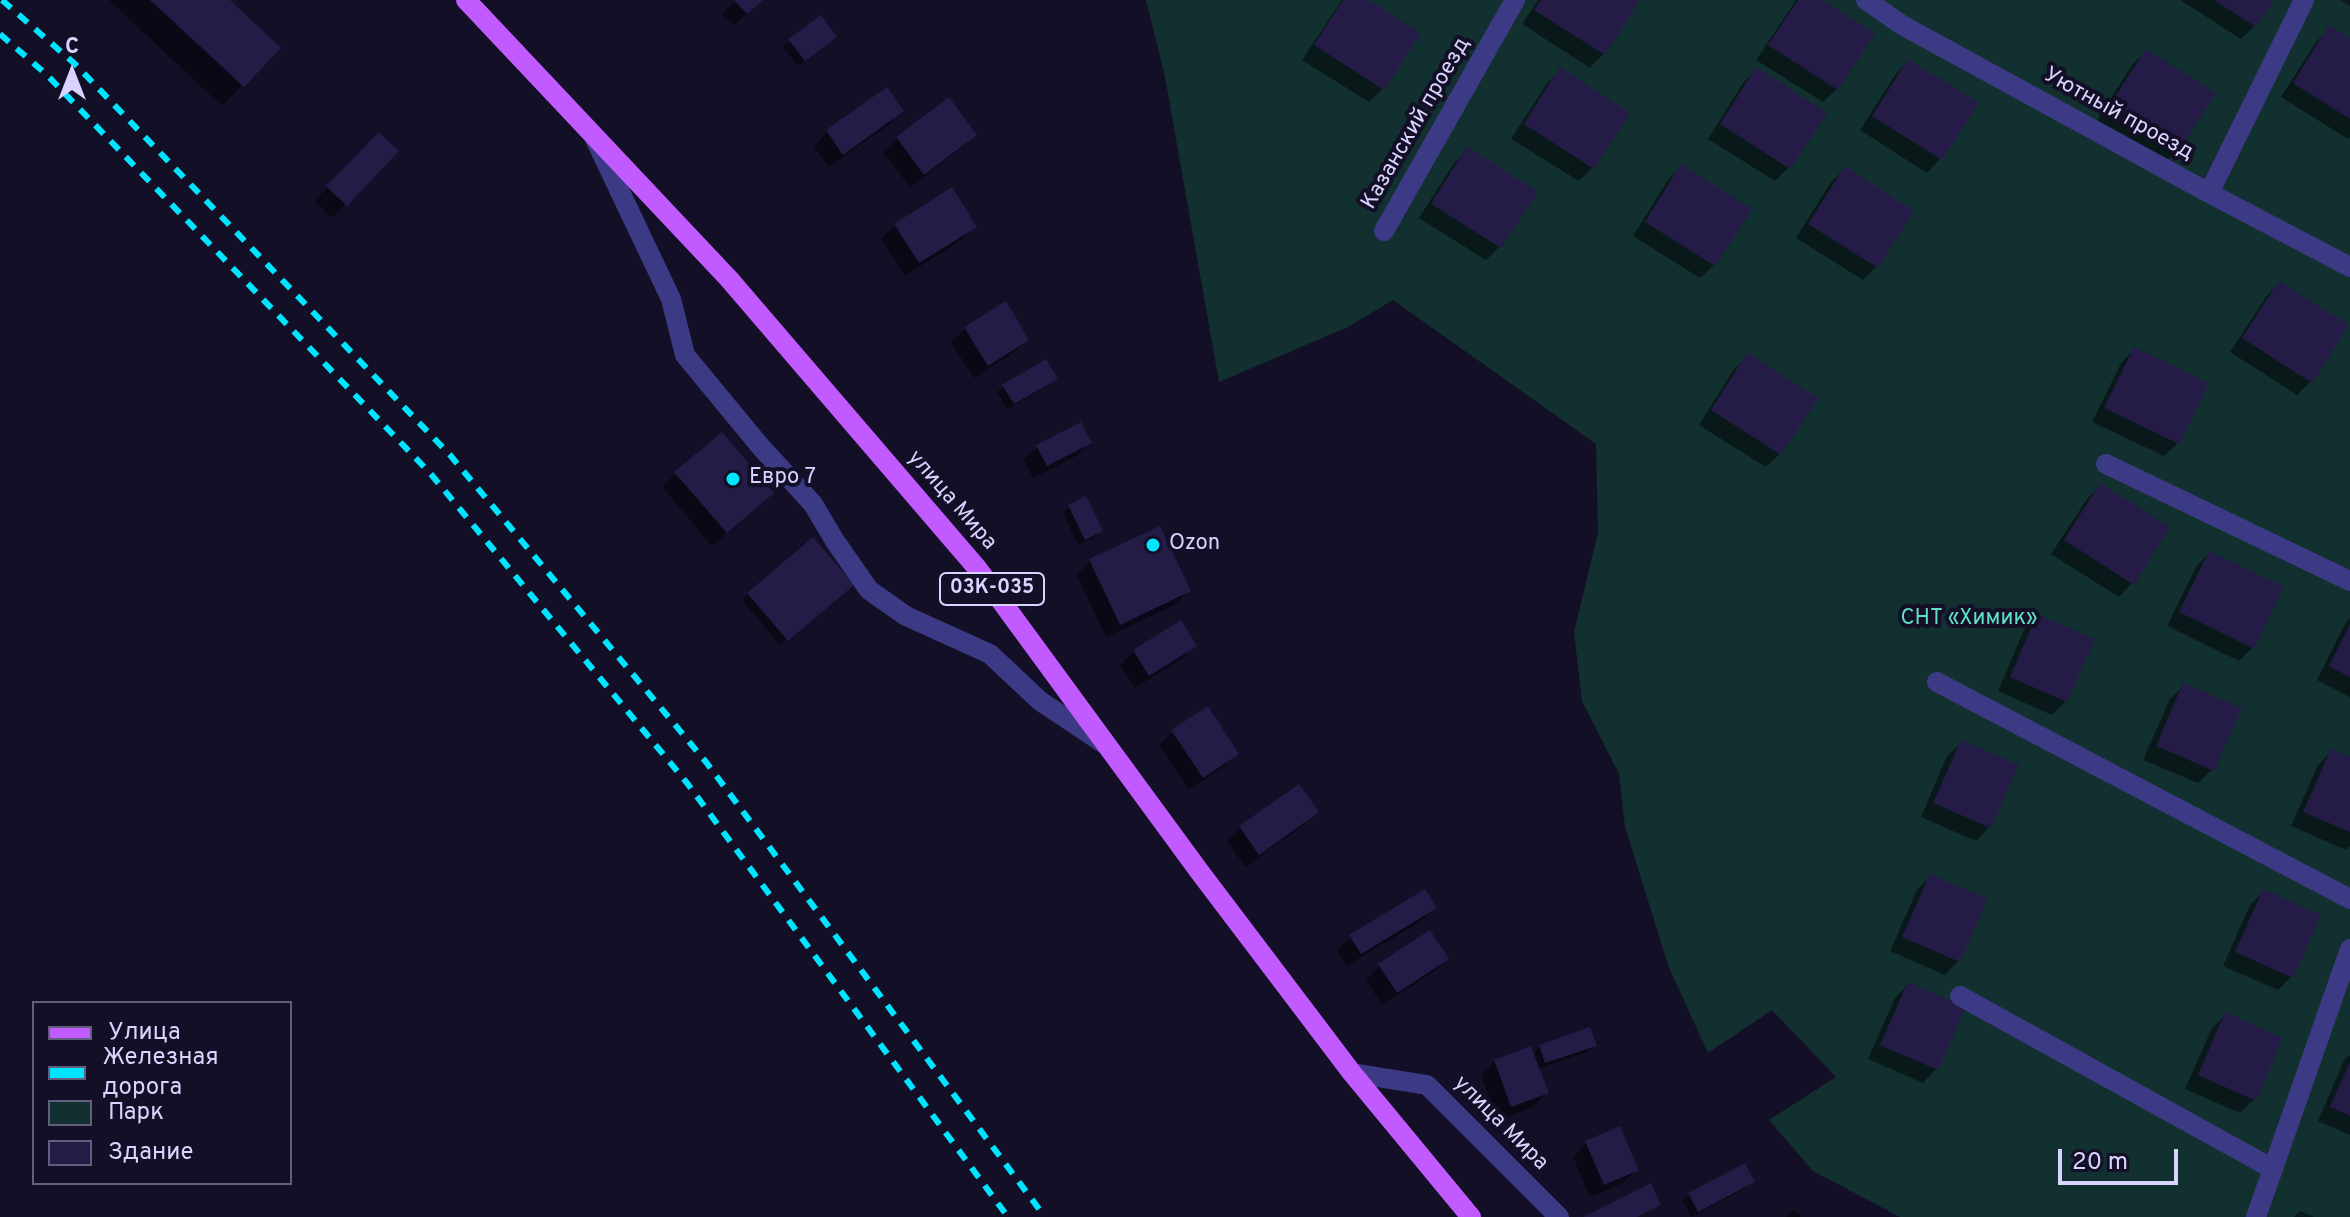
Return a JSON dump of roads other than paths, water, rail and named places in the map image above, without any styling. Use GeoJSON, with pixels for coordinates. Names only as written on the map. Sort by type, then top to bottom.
{"type":"FeatureCollection","features":[{"type":"Feature","properties":{"kind":"main road","name":"улица Мира"},"geometry":{"type":"LineString","coordinates":[[466,0],[729,279],[977,568],[1352,1073],[1471,1217]]}},
{"type":"Feature","properties":{"kind":"street","name":"Казанский проезд"},"geometry":{"type":"LineString","coordinates":[[1384,231],[1515,0]]}},
{"type":"Feature","properties":{"kind":"street","name":"Уютный проезд"},"geometry":{"type":"LineString","coordinates":[[1866,0],[1902,25],[2350,267]]}},
{"type":"Feature","properties":{"kind":"street"},"geometry":{"type":"LineString","coordinates":[[2209,193],[2304,0]]}},
{"type":"Feature","properties":{"kind":"street"},"geometry":{"type":"LineString","coordinates":[[593,135],[671,299],[685,355],[760,446],[813,504],[869,590],[906,616],[990,654],[1040,701],[1108,746]]}},
{"type":"Feature","properties":{"kind":"street"},"geometry":{"type":"LineString","coordinates":[[2106,464],[2350,581]]}},
{"type":"Feature","properties":{"kind":"street"},"geometry":{"type":"LineString","coordinates":[[1937,682],[2350,899]]}},
{"type":"Feature","properties":{"kind":"street"},"geometry":{"type":"LineString","coordinates":[[2256,1217],[2350,949]]}},
{"type":"Feature","properties":{"kind":"street"},"geometry":{"type":"LineString","coordinates":[[1960,996],[2273,1169]]}},
{"type":"Feature","properties":{"kind":"street","name":"улица Мира"},"geometry":{"type":"LineString","coordinates":[[1352,1073],[1427,1085],[1559,1217]]}},
{"type":"Feature","properties":{"kind":"railway"},"geometry":{"type":"LineString","coordinates":[[2,0],[75,64],[450,455],[706,762],[1045,1217]]}},
{"type":"Feature","properties":{"kind":"railway"},"geometry":{"type":"LineString","coordinates":[[0,34],[47,75],[430,473],[687,783],[1008,1217]]}},
{"type":"Feature","properties":{"kind":"place","name":"Евро 7"},"geometry":{"type":"Point","coordinates":[733,479]}},
{"type":"Feature","properties":{"kind":"place","name":"Ozon"},"geometry":{"type":"Point","coordinates":[1153,545]}},
{"type":"Feature","properties":{"kind":"park label","name":"СНТ «Химик»"},"geometry":{"type":"Point","coordinates":[1969,620]}}]}
